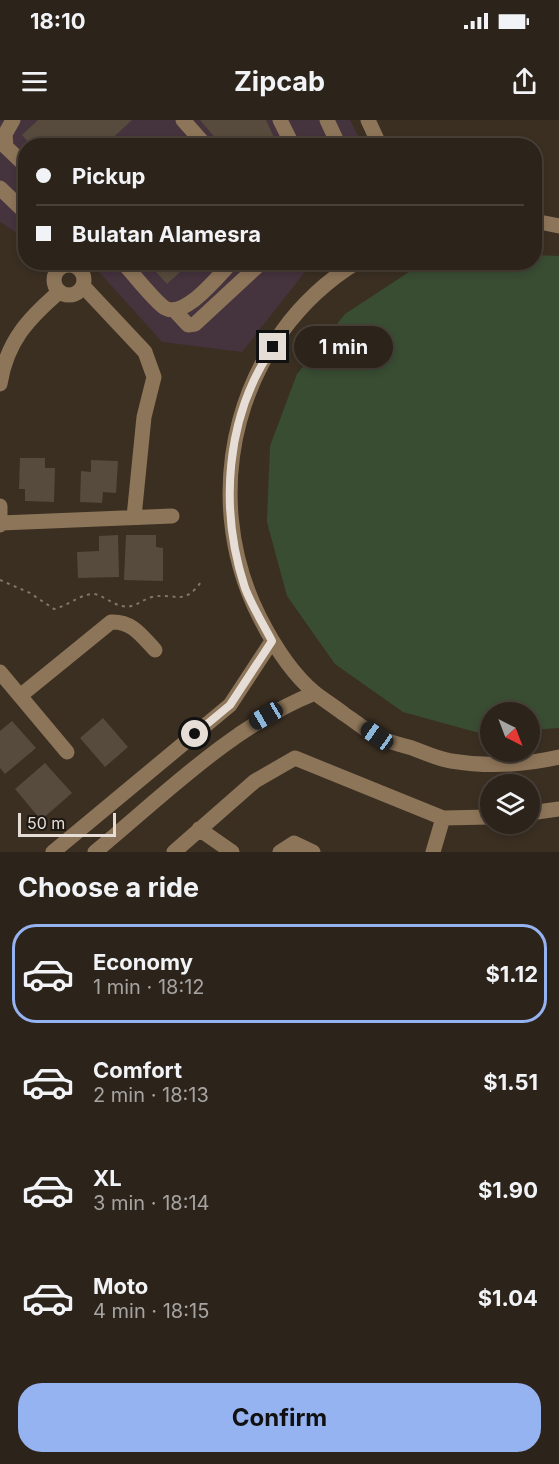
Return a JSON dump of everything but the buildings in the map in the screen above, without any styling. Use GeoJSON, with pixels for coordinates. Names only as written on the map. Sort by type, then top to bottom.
{"type":"FeatureCollection","features":[{"type":"Feature","properties":{"kind":"street"},"geometry":{"type":"LineString","coordinates":[[13,120],[5,134],[3,150],[18,160]]}},
{"type":"Feature","properties":{"kind":"street"},"geometry":{"type":"LineString","coordinates":[[183,120],[199,138]]}},
{"type":"Feature","properties":{"kind":"street"},"geometry":{"type":"LineString","coordinates":[[280,120],[289,138]]}},
{"type":"Feature","properties":{"kind":"street"},"geometry":{"type":"LineString","coordinates":[[327,120],[335,138]]}},
{"type":"Feature","properties":{"kind":"street"},"geometry":{"type":"LineString","coordinates":[[368,120],[376,138]]}},
{"type":"Feature","properties":{"kind":"street"},"geometry":{"type":"LineString","coordinates":[[0,188],[18,205]]}},
{"type":"Feature","properties":{"kind":"street"},"geometry":{"type":"LineString","coordinates":[[542,223],[559,226]]}},
{"type":"Feature","properties":{"kind":"street"},"geometry":{"type":"LineString","coordinates":[[59,292],[55,283],[56,273],[60,270]]}},
{"type":"Feature","properties":{"kind":"street"},"geometry":{"type":"LineString","coordinates":[[78,270],[82,272],[83,286],[129,333],[150,362],[154,377],[144,417],[134,517]]}},
{"type":"Feature","properties":{"kind":"street"},"geometry":{"type":"LineString","coordinates":[[129,270],[164,308],[175,310],[186,308],[223,270]]}},
{"type":"Feature","properties":{"kind":"street"},"geometry":{"type":"LineString","coordinates":[[175,310],[188,325],[195,324],[253,270]]}},
{"type":"Feature","properties":{"kind":"street"},"geometry":{"type":"LineString","coordinates":[[345,270],[295,315],[262,363],[239,417],[229,475],[231,533],[246,590],[272,641],[315,693],[377,736],[450,761],[526,765],[559,757]]}},
{"type":"Feature","properties":{"kind":"street"},"geometry":{"type":"LineString","coordinates":[[59,292],[73,295],[83,286]]}},
{"type":"Feature","properties":{"kind":"street"},"geometry":{"type":"LineString","coordinates":[[0,384],[13,341],[30,320],[59,292]]}},
{"type":"Feature","properties":{"kind":"street"},"geometry":{"type":"LineString","coordinates":[[0,506],[0,524],[172,516]]}},
{"type":"Feature","properties":{"kind":"street"},"geometry":{"type":"LineString","coordinates":[[20,696],[111,622],[121,622],[134,627],[154,650]]}},
{"type":"Feature","properties":{"kind":"street"},"geometry":{"type":"LineString","coordinates":[[53,852],[230,705],[272,641]]}},
{"type":"Feature","properties":{"kind":"street"},"geometry":{"type":"LineString","coordinates":[[0,672],[67,752]]}},
{"type":"Feature","properties":{"kind":"street"},"geometry":{"type":"LineString","coordinates":[[101,850],[247,727],[286,704],[315,693]]}},
{"type":"Feature","properties":{"kind":"street"},"geometry":{"type":"LineString","coordinates":[[174,852],[255,781],[295,758],[443,818],[480,817]]}},
{"type":"Feature","properties":{"kind":"street"},"geometry":{"type":"LineString","coordinates":[[540,812],[559,809]]}},
{"type":"Feature","properties":{"kind":"street"},"geometry":{"type":"LineString","coordinates":[[433,852],[443,818]]}},
{"type":"Feature","properties":{"kind":"street"},"geometry":{"type":"LineString","coordinates":[[199,829],[232,852]]}},
{"type":"Feature","properties":{"kind":"street"},"geometry":{"type":"LineString","coordinates":[[280,852],[294,843],[313,852]]}},
{"type":"Feature","properties":{"kind":"path"},"geometry":{"type":"LineString","coordinates":[[0,580],[30,593],[54,609],[90,594],[97,594],[106,602],[126,607],[154,597],[177,599],[193,593],[201,582]]}},
{"type":"Feature","properties":{"kind":"shaded area"},"geometry":{"type":"Polygon","coordinates":[[[0,120],[350,120],[359,138],[18,138],[18,234],[0,222],[0,120]]]}},
{"type":"Feature","properties":{"kind":"shaded area"},"geometry":{"type":"Polygon","coordinates":[[[97,270],[306,270],[242,352],[162,342],[97,270]]]}},
{"type":"Feature","properties":{"kind":"green space"},"geometry":{"type":"Polygon","coordinates":[[[542,255],[559,256],[559,728],[540,729],[540,702],[480,702],[480,733],[403,712],[335,664],[287,596],[267,522],[270,446],[297,374],[345,314],[409,272],[417,270],[542,270],[542,255]]]}},
{"type":"Feature","properties":{"kind":"route"},"geometry":{"type":"LineString","coordinates":[[195,734],[230,705],[265,655],[272,641],[246,590],[231,533],[229,475],[239,417],[262,363],[273,347]]}}]}
